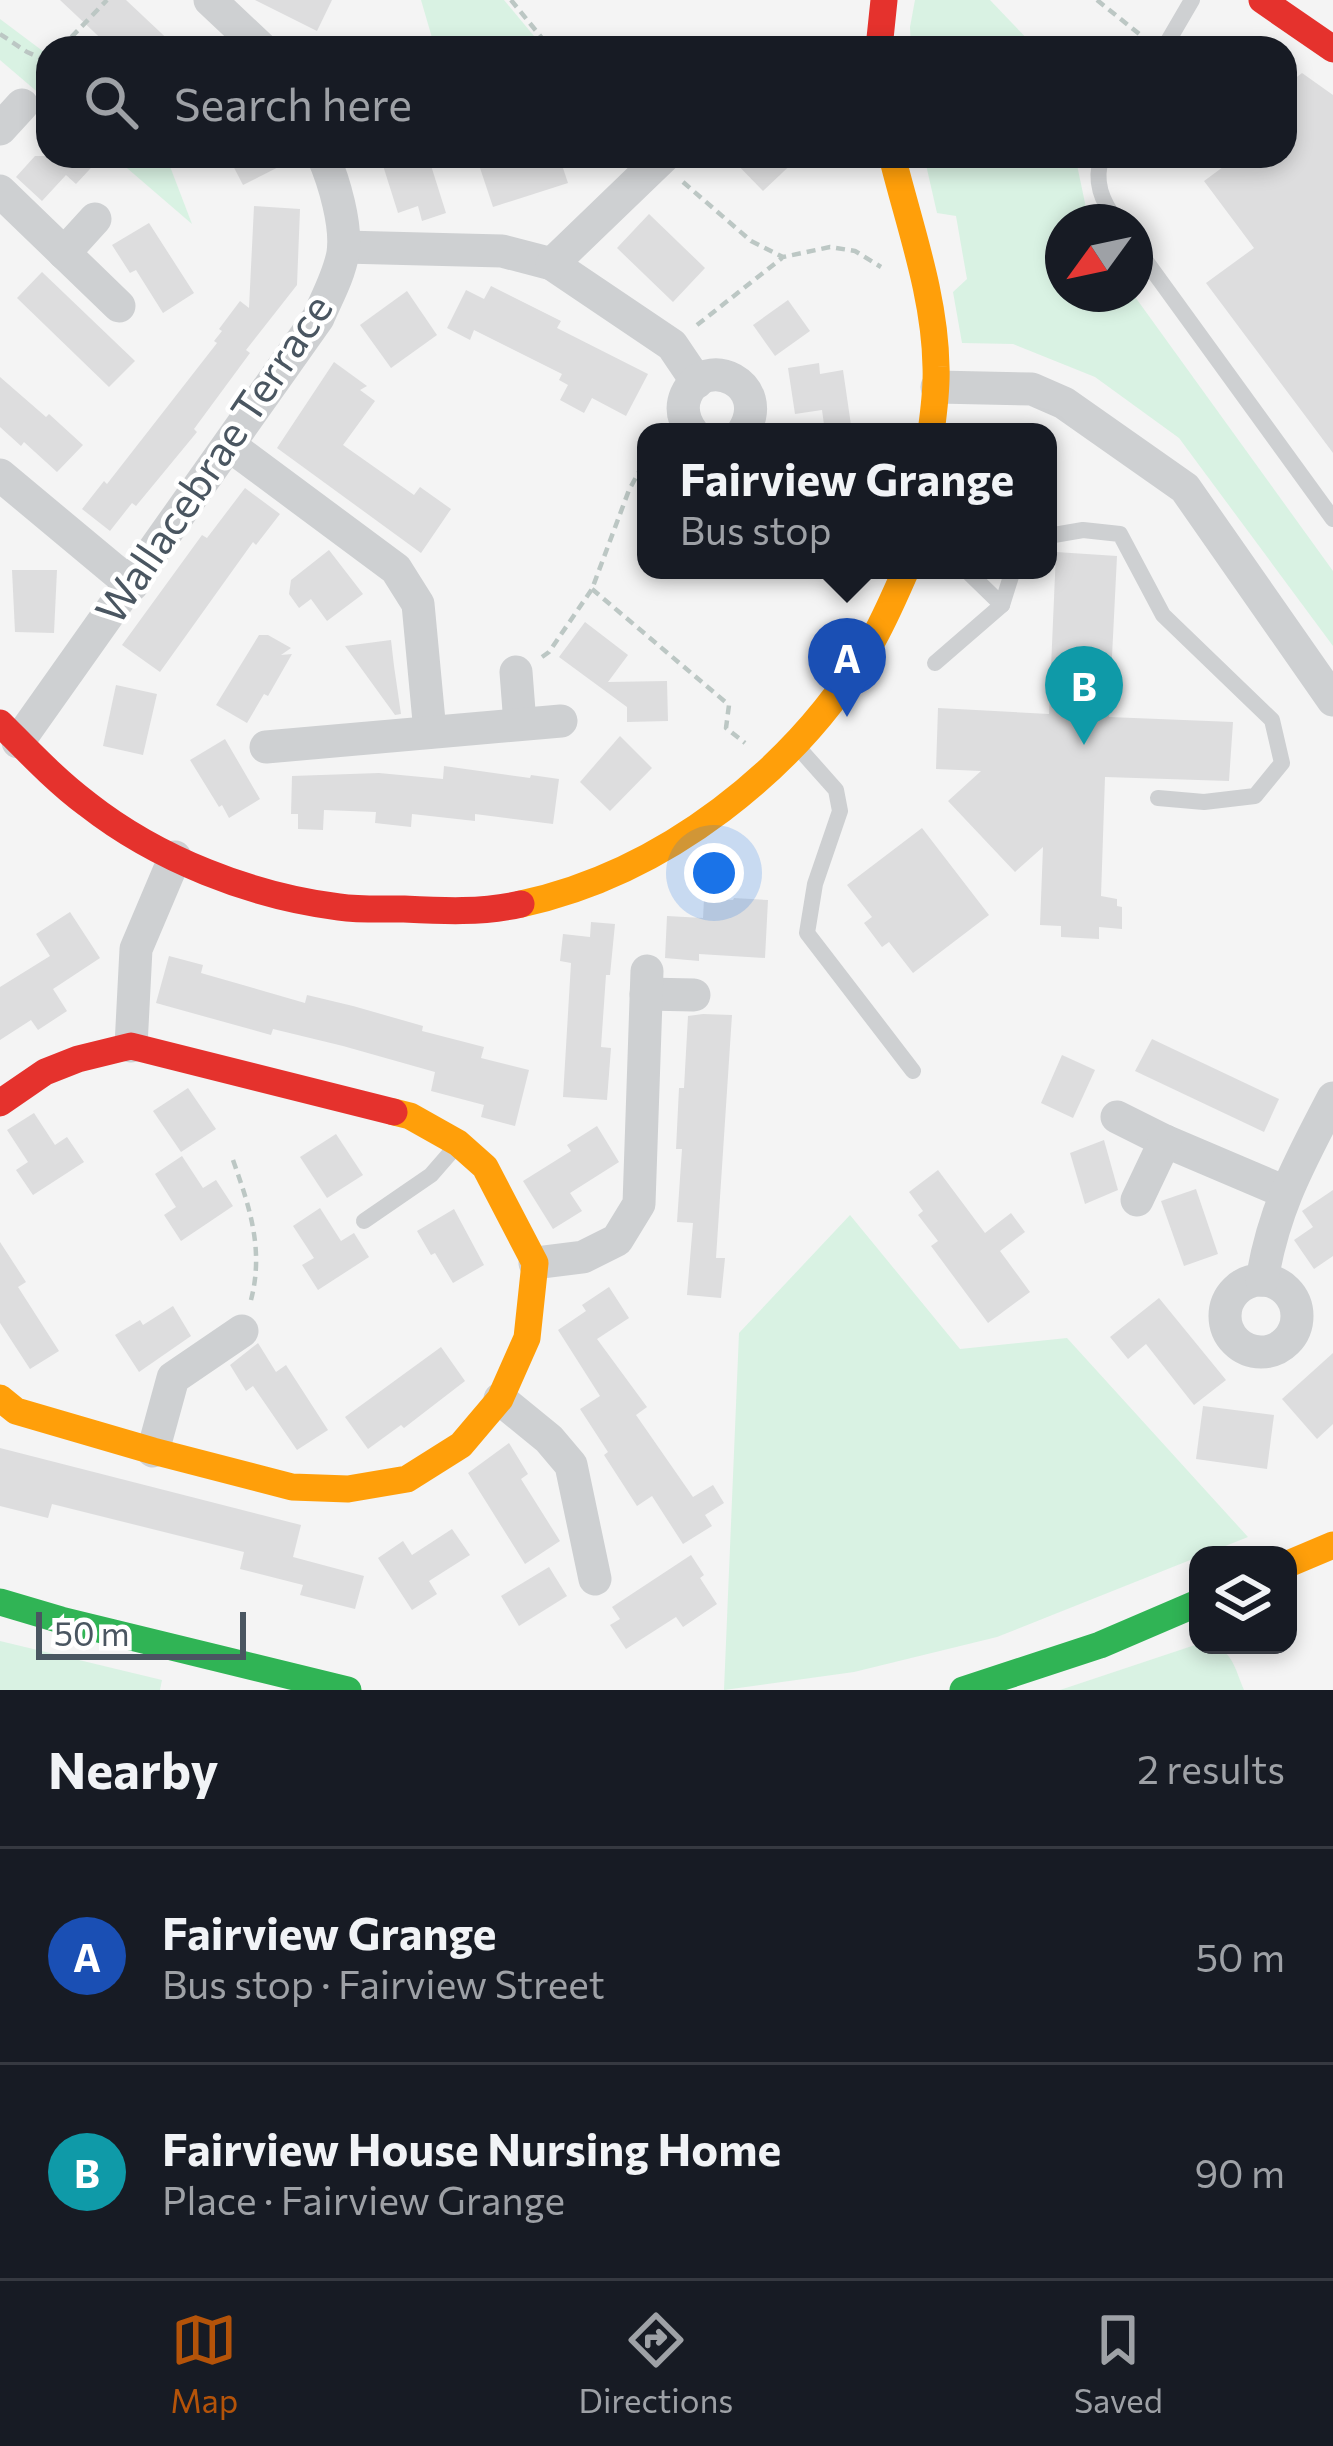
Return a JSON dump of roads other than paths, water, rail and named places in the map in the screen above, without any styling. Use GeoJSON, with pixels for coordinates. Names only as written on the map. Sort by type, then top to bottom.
{"type":"FeatureCollection","features":[{"type":"Feature","properties":{"kind":"street"},"geometry":{"type":"LineString","coordinates":[[880,36],[884,0]]}},
{"type":"Feature","properties":{"kind":"street"},"geometry":{"type":"LineString","coordinates":[[1262,0],[1333,49]]}},
{"type":"Feature","properties":{"kind":"street"},"geometry":{"type":"LineString","coordinates":[[214,1],[249,36]]}},
{"type":"Feature","properties":{"kind":"street","name":"Wallacebrae Terrace"},"geometry":{"type":"LineString","coordinates":[[9,733],[132,585],[318,318],[344,247],[328,168]]}},
{"type":"Feature","properties":{"kind":"street"},"geometry":{"type":"LineString","coordinates":[[552,264],[651,168]]}},
{"type":"Feature","properties":{"kind":"street"},"geometry":{"type":"LineString","coordinates":[[895,168],[921,262],[937,356],[932,423]]}},
{"type":"Feature","properties":{"kind":"street"},"geometry":{"type":"LineString","coordinates":[[0,191],[119,306]]}},
{"type":"Feature","properties":{"kind":"street"},"geometry":{"type":"LineString","coordinates":[[64,253],[94,219]]}},
{"type":"Feature","properties":{"kind":"street"},"geometry":{"type":"LineString","coordinates":[[344,247],[502,251],[552,264],[672,345],[697,382]]}},
{"type":"Feature","properties":{"kind":"street"},"geometry":{"type":"LineString","coordinates":[[687,423],[683,407],[690,389],[705,377],[725,376],[748,393],[752,412],[747,423]]}},
{"type":"Feature","properties":{"kind":"street"},"geometry":{"type":"LineString","coordinates":[[937,387],[1031,389],[1064,403],[1185,488],[1333,700]]}},
{"type":"Feature","properties":{"kind":"street"},"geometry":{"type":"LineString","coordinates":[[229,445],[396,569],[418,604],[430,731]]}},
{"type":"Feature","properties":{"kind":"street"},"geometry":{"type":"LineString","coordinates":[[0,475],[132,585]]}},
{"type":"Feature","properties":{"kind":"street"},"geometry":{"type":"LineString","coordinates":[[9,733],[100,814],[175,857],[235,884],[340,907],[502,908],[620,870],[673,842],[772,766],[795,744],[868,648],[901,579]]}},
{"type":"Feature","properties":{"kind":"street"},"geometry":{"type":"LineString","coordinates":[[517,672],[520,724]]}},
{"type":"Feature","properties":{"kind":"street"},"geometry":{"type":"LineString","coordinates":[[266,747],[561,721]]}},
{"type":"Feature","properties":{"kind":"street"},"geometry":{"type":"LineString","coordinates":[[131,1046],[136,949],[175,857]]}},
{"type":"Feature","properties":{"kind":"street"},"geometry":{"type":"LineString","coordinates":[[535,1263],[583,1257],[617,1240],[639,1204],[646,982],[694,995]]}},
{"type":"Feature","properties":{"kind":"street"},"geometry":{"type":"LineString","coordinates":[[0,1103],[16,1087],[54,1067],[131,1046],[410,1116],[458,1143],[485,1166],[535,1263],[526,1338],[500,1399],[461,1445],[406,1479],[347,1489],[292,1486],[16,1411],[0,1398]]}},
{"type":"Feature","properties":{"kind":"street"},"geometry":{"type":"LineString","coordinates":[[1262,1280],[1269,1238],[1285,1192],[1333,1098]]}},
{"type":"Feature","properties":{"kind":"street"},"geometry":{"type":"LineString","coordinates":[[1118,1117],[1285,1192]]}},
{"type":"Feature","properties":{"kind":"street"},"geometry":{"type":"LineString","coordinates":[[1137,1200],[1165,1142]]}},
{"type":"Feature","properties":{"kind":"street"},"geometry":{"type":"LineString","coordinates":[[153,1451],[172,1378],[242,1331]]}},
{"type":"Feature","properties":{"kind":"street"},"geometry":{"type":"LineString","coordinates":[[500,1399],[549,1439],[571,1465],[595,1579]]}},
{"type":"Feature","properties":{"kind":"street"},"geometry":{"type":"LineString","coordinates":[[1297,1560],[1333,1545]]}},
{"type":"Feature","properties":{"kind":"street"},"geometry":{"type":"LineString","coordinates":[[0,1602],[348,1690]]}},
{"type":"Feature","properties":{"kind":"street"},"geometry":{"type":"LineString","coordinates":[[963,1690],[1100,1645],[1189,1607]]}},
{"type":"Feature","properties":{"kind":"lane"},"geometry":{"type":"LineString","coordinates":[[1168,36],[1192,0]]}},
{"type":"Feature","properties":{"kind":"lane"},"geometry":{"type":"LineString","coordinates":[[1100,168],[1097,180],[1105,204]]}},
{"type":"Feature","properties":{"kind":"lane"},"geometry":{"type":"LineString","coordinates":[[1153,271],[1333,519]]}},
{"type":"Feature","properties":{"kind":"lane"},"geometry":{"type":"LineString","coordinates":[[1057,534],[1083,530],[1120,534],[1163,615],[1272,720],[1282,763],[1255,796],[1204,802],[1158,799]]}},
{"type":"Feature","properties":{"kind":"lane"},"geometry":{"type":"LineString","coordinates":[[976,579],[1002,604]]}},
{"type":"Feature","properties":{"kind":"lane"},"geometry":{"type":"LineString","coordinates":[[934,662],[1002,604],[1010,579]]}},
{"type":"Feature","properties":{"kind":"lane"},"geometry":{"type":"LineString","coordinates":[[795,744],[836,790],[840,812],[815,884],[807,933],[913,1071]]}},
{"type":"Feature","properties":{"kind":"lane"},"geometry":{"type":"LineString","coordinates":[[364,1221],[431,1175],[458,1143]]}},
{"type":"Feature","properties":{"kind":"place","name":"Fairview Grange"},"geometry":{"type":"Point","coordinates":[847,717]}},
{"type":"Feature","properties":{"kind":"place","name":"Fairview House Nursing Home"},"geometry":{"type":"Point","coordinates":[1084,745]}}]}
